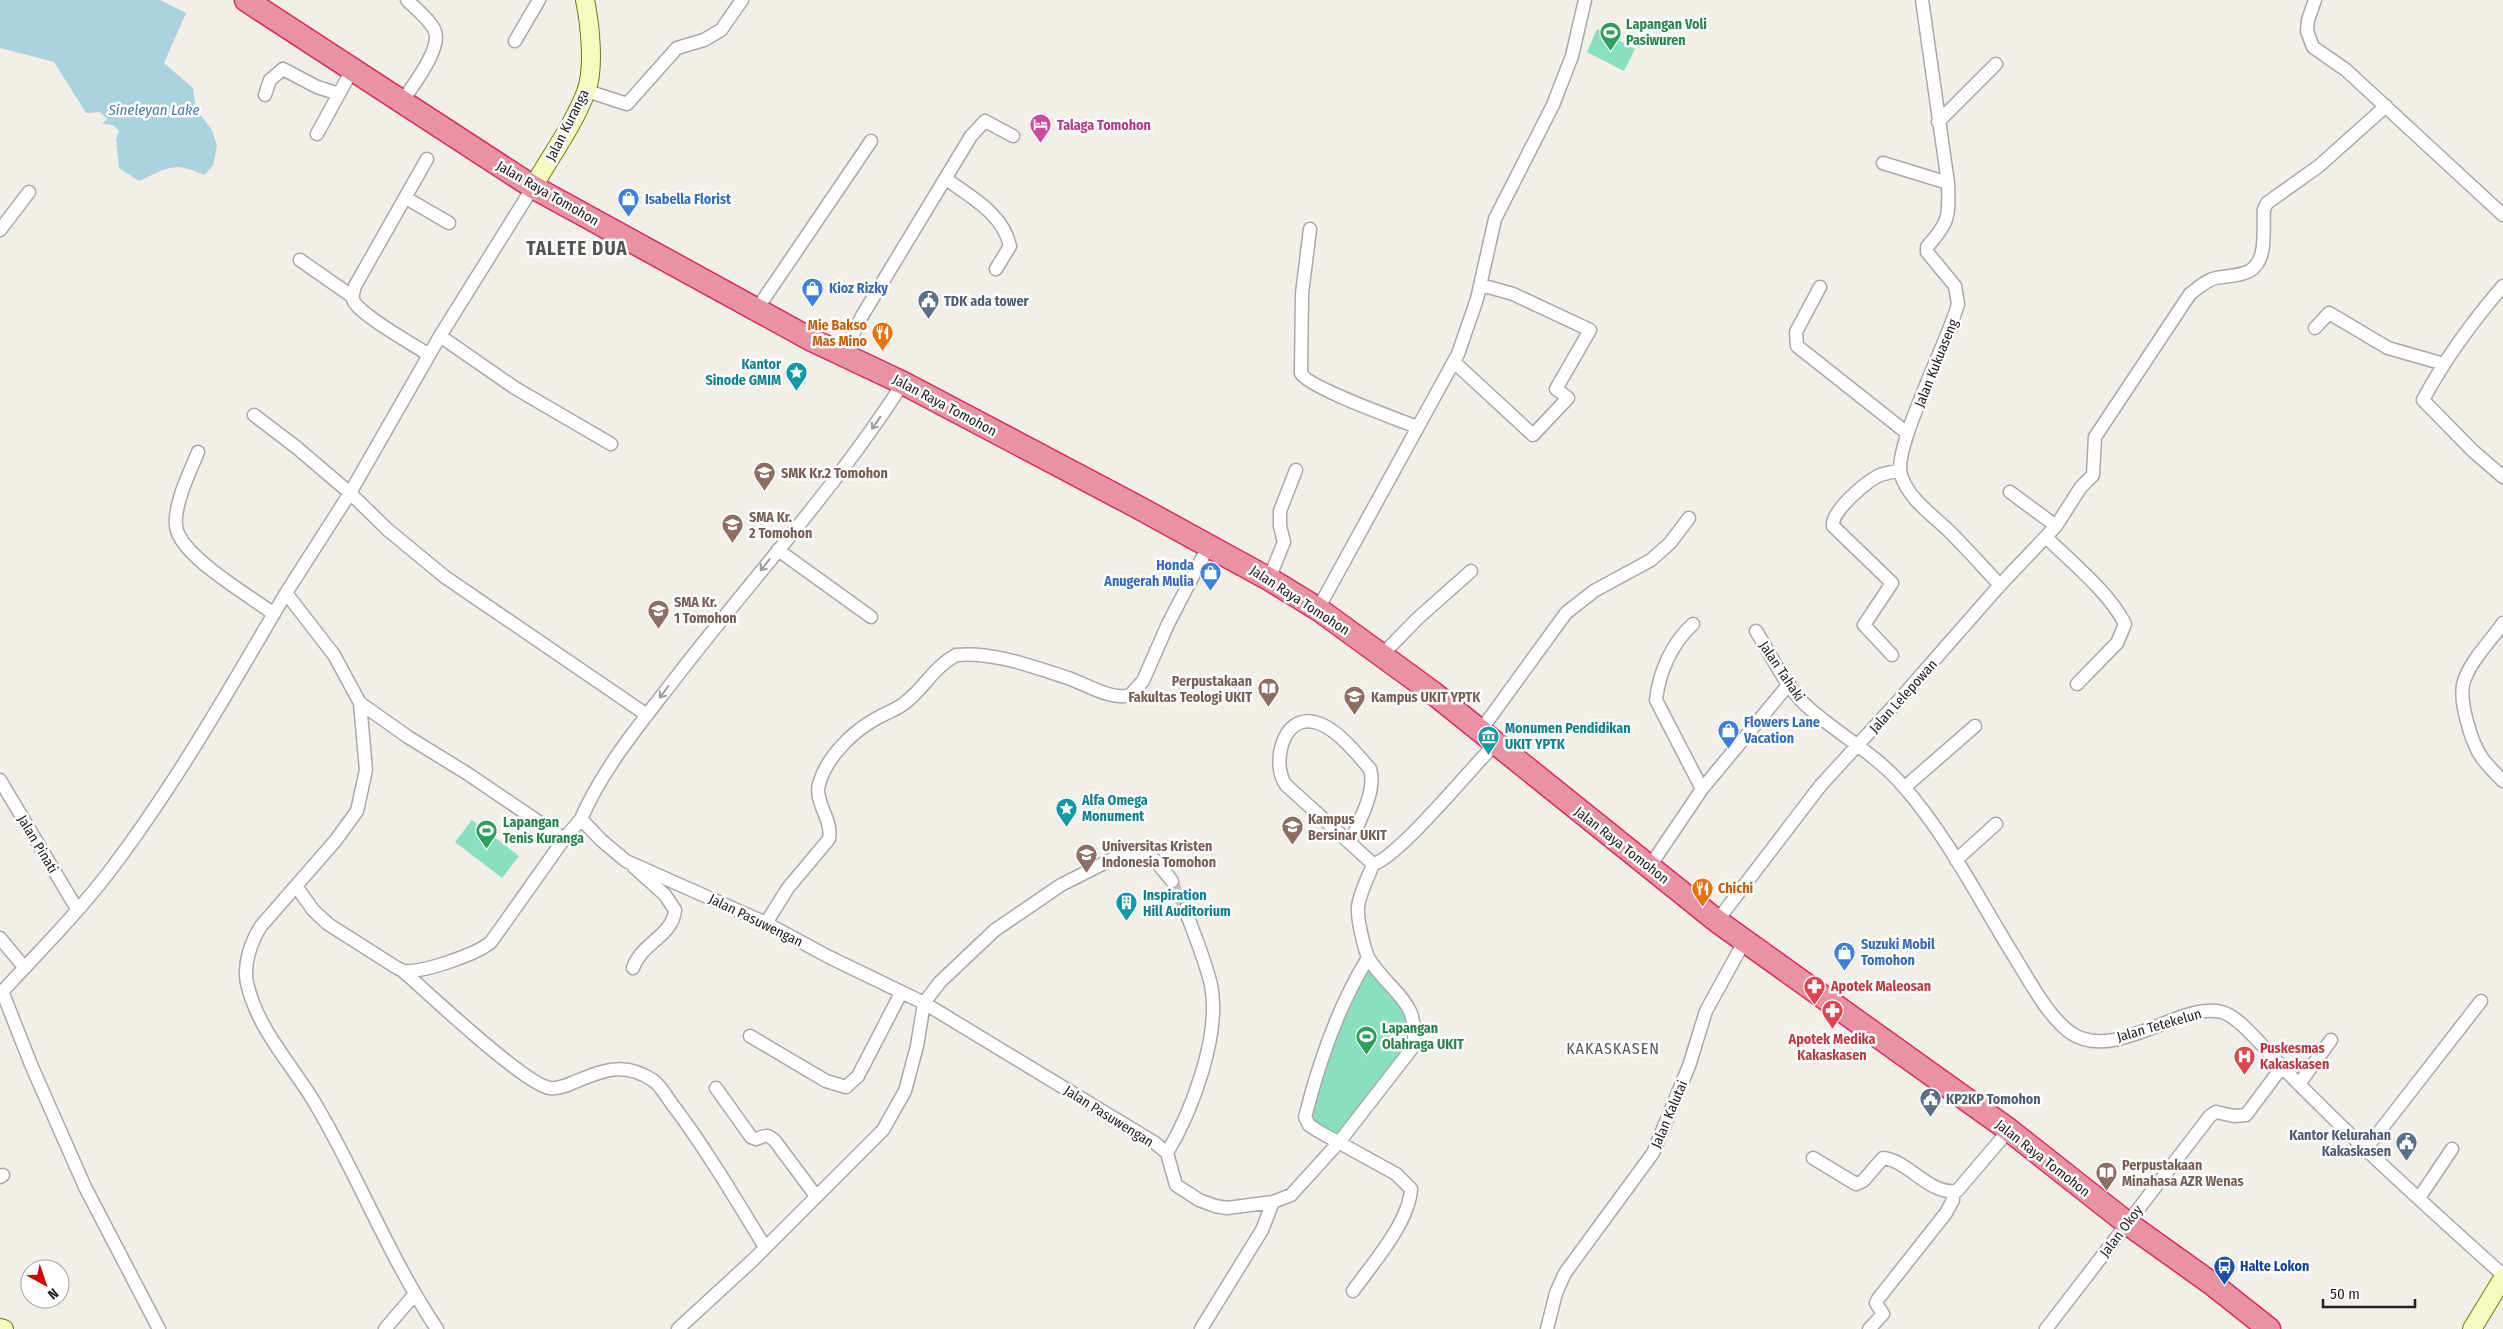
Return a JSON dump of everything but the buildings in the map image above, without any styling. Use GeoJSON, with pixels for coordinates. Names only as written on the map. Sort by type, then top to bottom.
{"type":"FeatureCollection","features":[{"type":"Feature","properties":{"kind":"highway","name":"Jalan Raya Tomohon"},"geometry":{"type":"LineString","coordinates":[[246,0],[533,187],[757,309],[903,383],[1209,545],[1318,609],[1488,737],[1717,922],[1745,940],[2008,1130],[2127,1223],[2211,1283],[2269,1329]]}},
{"type":"Feature","properties":{"kind":"street"},"geometry":{"type":"LineString","coordinates":[[402,102],[431,56],[436,37],[432,26],[407,0]]}},
{"type":"Feature","properties":{"kind":"street"},"geometry":{"type":"LineString","coordinates":[[516,41],[539,0]]}},
{"type":"Feature","properties":{"kind":"street","name":"Jalan Kuranga"},"geometry":{"type":"LineString","coordinates":[[533,187],[587,92],[590,70],[585,0]]}},
{"type":"Feature","properties":{"kind":"street"},"geometry":{"type":"LineString","coordinates":[[587,92],[627,104],[678,48],[704,40],[721,30],[732,18],[742,0]]}},
{"type":"Feature","properties":{"kind":"street"},"geometry":{"type":"LineString","coordinates":[[1318,609],[1454,362],[1471,322],[1495,219],[1553,105],[1572,56],[1585,0]]}},
{"type":"Feature","properties":{"kind":"street","name":"Jalan Kukuaseng"},"geometry":{"type":"LineString","coordinates":[[1900,470],[1907,433],[1958,304],[1955,286],[1927,252],[1928,247],[1947,223],[1949,215],[1948,183],[1922,0]]}},
{"type":"Feature","properties":{"kind":"street"},"geometry":{"type":"LineString","coordinates":[[2315,0],[2308,20],[2307,31],[2313,47],[2346,70],[2503,215]]}},
{"type":"Feature","properties":{"kind":"street"},"geometry":{"type":"LineString","coordinates":[[1938,122],[1996,64]]}},
{"type":"Feature","properties":{"kind":"street"},"geometry":{"type":"LineString","coordinates":[[265,95],[270,80],[283,69],[317,87],[339,94]]}},
{"type":"Feature","properties":{"kind":"street"},"geometry":{"type":"LineString","coordinates":[[317,134],[352,70]]}},
{"type":"Feature","properties":{"kind":"street","name":"Jalan Lelepowan"},"geometry":{"type":"LineString","coordinates":[[1717,922],[1821,785],[1858,746],[2000,585],[2056,526],[2081,487],[2093,475],[2095,437],[2190,294],[2202,284],[2216,278],[2238,277],[2252,269],[2262,253],[2264,209],[2267,203],[2332,155],[2386,106]]}},
{"type":"Feature","properties":{"kind":"street"},"geometry":{"type":"LineString","coordinates":[[843,354],[862,316],[946,179],[970,136],[980,123],[985,121],[992,123],[1013,136]]}},
{"type":"Feature","properties":{"kind":"street"},"geometry":{"type":"LineString","coordinates":[[757,309],[871,141]]}},
{"type":"Feature","properties":{"kind":"street"},"geometry":{"type":"LineString","coordinates":[[353,297],[355,286],[427,159]]}},
{"type":"Feature","properties":{"kind":"street"},"geometry":{"type":"LineString","coordinates":[[1883,163],[1948,183]]}},
{"type":"Feature","properties":{"kind":"street"},"geometry":{"type":"LineString","coordinates":[[946,179],[980,203],[994,216],[1006,233],[1010,246],[996,269]]}},
{"type":"Feature","properties":{"kind":"street"},"geometry":{"type":"LineString","coordinates":[[159,1329],[85,1187],[32,1068],[1,992],[108,874],[149,818],[196,747],[286,593],[350,494],[440,336],[533,187]]}},
{"type":"Feature","properties":{"kind":"street"},"geometry":{"type":"LineString","coordinates":[[0,230],[29,192]]}},
{"type":"Feature","properties":{"kind":"street"},"geometry":{"type":"LineString","coordinates":[[406,198],[449,223]]}},
{"type":"Feature","properties":{"kind":"street"},"geometry":{"type":"LineString","coordinates":[[1310,229],[1302,294],[1301,373],[1303,377],[1338,395],[1417,427]]}},
{"type":"Feature","properties":{"kind":"street"},"geometry":{"type":"LineString","coordinates":[[300,260],[353,297],[354,301],[366,313],[429,355]]}},
{"type":"Feature","properties":{"kind":"street"},"geometry":{"type":"LineString","coordinates":[[1454,362],[1533,435],[1568,398],[1556,388],[1590,330],[1513,294],[1481,285]]}},
{"type":"Feature","properties":{"kind":"street"},"geometry":{"type":"LineString","coordinates":[[2503,286],[2478,315],[2444,364],[2423,400],[2455,434],[2503,477]]}},
{"type":"Feature","properties":{"kind":"street"},"geometry":{"type":"LineString","coordinates":[[1820,287],[1796,332],[1797,346],[1907,433]]}},
{"type":"Feature","properties":{"kind":"street"},"geometry":{"type":"LineString","coordinates":[[2315,328],[2329,312],[2388,348],[2444,364]]}},
{"type":"Feature","properties":{"kind":"street"},"geometry":{"type":"LineString","coordinates":[[440,336],[515,388],[611,444]]}},
{"type":"Feature","properties":{"kind":"street"},"geometry":{"type":"LineString","coordinates":[[403,971],[419,970],[483,948],[499,932],[564,839],[581,819],[596,786],[647,715],[857,450],[903,383]]}},
{"type":"Feature","properties":{"kind":"street"},"geometry":{"type":"LineString","coordinates":[[254,415],[296,447],[388,530],[444,577],[647,715]]}},
{"type":"Feature","properties":{"kind":"street"},"geometry":{"type":"LineString","coordinates":[[198,452],[178,505],[176,527],[179,538],[188,549],[274,614]]}},
{"type":"Feature","properties":{"kind":"street"},"geometry":{"type":"LineString","coordinates":[[1269,579],[1284,542],[1280,526],[1280,511],[1296,470]]}},
{"type":"Feature","properties":{"kind":"street"},"geometry":{"type":"LineString","coordinates":[[1892,655],[1864,625],[1892,583],[1833,526],[1832,521],[1840,509],[1869,482],[1880,475],[1900,470],[1905,484],[1918,502],[1950,532],[2000,585]]}},
{"type":"Feature","properties":{"kind":"street"},"geometry":{"type":"LineString","coordinates":[[2010,492],[2056,526]]}},
{"type":"Feature","properties":{"kind":"street"},"geometry":{"type":"LineString","coordinates":[[1350,842],[1368,797],[1372,776],[1370,769],[1337,735],[1323,725],[1312,721],[1296,725],[1288,733],[1281,746],[1278,763],[1281,778],[1350,842],[1374,864],[1387,858],[1420,826],[1488,737],[1566,613],[1594,590],[1651,560],[1670,543],[1689,518]]}},
{"type":"Feature","properties":{"kind":"street"},"geometry":{"type":"LineString","coordinates":[[2046,537],[2091,582],[2120,614],[2125,624],[2117,643],[2077,684]]}},
{"type":"Feature","properties":{"kind":"street"},"geometry":{"type":"LineString","coordinates":[[766,923],[788,888],[829,839],[831,830],[820,800],[818,786],[831,760],[859,730],[907,702],[931,674],[956,655],[999,659],[1069,678],[1118,697],[1130,695],[1143,681],[1168,624],[1209,545]]}},
{"type":"Feature","properties":{"kind":"street"},"geometry":{"type":"LineString","coordinates":[[778,550],[871,617]]}},
{"type":"Feature","properties":{"kind":"street"},"geometry":{"type":"LineString","coordinates":[[1382,656],[1417,619],[1471,571]]}},
{"type":"Feature","properties":{"kind":"street"},"geometry":{"type":"LineString","coordinates":[[286,593],[334,655],[360,703],[366,770],[357,811],[336,840],[255,935],[249,954],[247,982],[260,1021],[316,1105],[414,1295],[437,1329]]}},
{"type":"Feature","properties":{"kind":"street"},"geometry":{"type":"LineString","coordinates":[[2503,623],[2471,666],[2464,682],[2463,695],[2471,733],[2482,758],[2503,781]]}},
{"type":"Feature","properties":{"kind":"street"},"geometry":{"type":"LineString","coordinates":[[1693,624],[1681,635],[1670,654],[1658,687],[1656,700],[1702,789]]}},
{"type":"Feature","properties":{"kind":"street","name":"Jalan Tahaki"},"geometry":{"type":"LineString","coordinates":[[1756,631],[1789,684],[1808,708],[1858,746]]}},
{"type":"Feature","properties":{"kind":"street"},"geometry":{"type":"LineString","coordinates":[[1650,866],[1702,789],[1789,684]]}},
{"type":"Feature","properties":{"kind":"street"},"geometry":{"type":"LineString","coordinates":[[360,703],[408,737],[468,774],[564,839]]}},
{"type":"Feature","properties":{"kind":"street"},"geometry":{"type":"LineString","coordinates":[[1905,787],[1975,726]]}},
{"type":"Feature","properties":{"kind":"street","name":"Jalan Tetekelun"},"geometry":{"type":"LineString","coordinates":[[1858,746],[1880,762],[1905,787],[1936,829],[2036,990],[2068,1031],[2080,1038],[2113,1040],[2131,1036],[2201,1012],[2214,1010],[2228,1015],[2243,1027],[2366,1150],[2503,1276]]}},
{"type":"Feature","properties":{"kind":"street","name":"Jalan Pinati"},"geometry":{"type":"LineString","coordinates":[[0,780],[77,909]]}},
{"type":"Feature","properties":{"kind":"street","name":"Jalan Pasuwengan"},"geometry":{"type":"LineString","coordinates":[[581,819],[601,840],[626,861],[766,923],[924,1003],[1148,1138],[1167,1153],[1176,1185],[1199,1200],[1227,1208],[1273,1202],[1291,1196],[1340,1141],[1399,1068],[1413,1046],[1415,1033],[1410,1008],[1368,958],[1358,909],[1364,883],[1374,864]]}},
{"type":"Feature","properties":{"kind":"street"},"geometry":{"type":"LineString","coordinates":[[1956,860],[1996,824]]}},
{"type":"Feature","properties":{"kind":"street"},"geometry":{"type":"LineString","coordinates":[[678,1329],[765,1248],[883,1130],[906,1091],[917,1046],[924,1003],[940,982],[995,930],[1061,884],[1124,853],[1144,853],[1155,860],[1172,881]]}},
{"type":"Feature","properties":{"kind":"street"},"geometry":{"type":"LineString","coordinates":[[626,861],[665,895],[675,910],[673,922],[643,950],[633,968]]}},
{"type":"Feature","properties":{"kind":"street"},"geometry":{"type":"LineString","coordinates":[[296,886],[313,910],[328,924],[403,971],[475,1035],[537,1083],[549,1088],[560,1088],[607,1070],[619,1068],[644,1076],[656,1083],[695,1135],[765,1248]]}},
{"type":"Feature","properties":{"kind":"street"},"geometry":{"type":"LineString","coordinates":[[1167,1153],[1180,1131],[1197,1090],[1212,1014],[1211,986],[1185,909]]}},
{"type":"Feature","properties":{"kind":"street"},"geometry":{"type":"LineString","coordinates":[[0,938],[24,967]]}},
{"type":"Feature","properties":{"kind":"street","name":"Jalan Kalutai"},"geometry":{"type":"LineString","coordinates":[[1547,1329],[1556,1293],[1565,1273],[1653,1153],[1686,1072],[1706,1011],[1745,940]]}},
{"type":"Feature","properties":{"kind":"street"},"geometry":{"type":"LineString","coordinates":[[1353,1291],[1388,1242],[1405,1212],[1411,1189],[1396,1174],[1309,1125],[1305,1117],[1338,1016],[1368,958]]}},
{"type":"Feature","properties":{"kind":"street"},"geometry":{"type":"LineString","coordinates":[[750,1036],[826,1081],[846,1087],[858,1076],[901,993]]}},
{"type":"Feature","properties":{"kind":"street"},"geometry":{"type":"LineString","coordinates":[[2366,1150],[2481,1000]]}},
{"type":"Feature","properties":{"kind":"street"},"geometry":{"type":"LineString","coordinates":[[2299,1084],[2331,1040]]}},
{"type":"Feature","properties":{"kind":"street","name":"Jalan Okoy"},"geometry":{"type":"LineString","coordinates":[[2046,1329],[2210,1116],[2216,1112],[2234,1116],[2246,1115],[2282,1068]]}},
{"type":"Feature","properties":{"kind":"street"},"geometry":{"type":"LineString","coordinates":[[716,1088],[752,1137],[756,1139],[765,1135],[770,1136],[816,1196]]}},
{"type":"Feature","properties":{"kind":"street"},"geometry":{"type":"LineString","coordinates":[[1813,1158],[1859,1185],[1883,1158],[1888,1159],[1933,1186],[1953,1192],[1962,1188],[2008,1130]]}},
{"type":"Feature","properties":{"kind":"street"},"geometry":{"type":"LineString","coordinates":[[2419,1198],[2452,1149]]}},
{"type":"Feature","properties":{"kind":"street"},"geometry":{"type":"LineString","coordinates":[[1869,1329],[1884,1314],[1876,1304],[1878,1299],[1946,1213],[1953,1200],[1953,1192]]}},
{"type":"Feature","properties":{"kind":"street"},"geometry":{"type":"LineString","coordinates":[[1201,1329],[1262,1230],[1273,1202]]}},
{"type":"Feature","properties":{"kind":"street"},"geometry":{"type":"LineString","coordinates":[[2472,1329],[2503,1276]]}},
{"type":"Feature","properties":{"kind":"street"},"geometry":{"type":"LineString","coordinates":[[386,1329],[414,1295]]}},
{"type":"Feature","properties":{"kind":"street"},"geometry":{"type":"LineString","coordinates":[[0,1328],[4,1329]]}},
{"type":"Feature","properties":{"kind":"green space","name":"Lapangan Voli Pasiwuren"},"geometry":{"type":"Polygon","coordinates":[[[1597,29],[1635,49],[1624,71],[1587,52],[1597,29]]]}},
{"type":"Feature","properties":{"kind":"green space","name":"Lapangan Tenis Kuranga"},"geometry":{"type":"Polygon","coordinates":[[[472,820],[519,856],[502,878],[455,842],[472,820]]]}},
{"type":"Feature","properties":{"kind":"green space","name":"Lapangan Olahraga UKIT"},"geometry":{"type":"Polygon","coordinates":[[[1368,958],[1405,1000],[1415,1033],[1340,1141],[1318,1131],[1307,1108],[1368,958]]]}},
{"type":"Feature","properties":{"kind":"water","name":"Sineleyan Lake"},"geometry":{"type":"Polygon","coordinates":[[[0,0],[160,0],[186,13],[164,63],[193,88],[196,109],[212,130],[217,146],[213,166],[204,175],[177,167],[164,170],[139,181],[119,168],[116,139],[119,131],[113,125],[102,124],[107,119],[100,112],[86,113],[54,62],[0,48],[0,0]]]}},
{"type":"Feature","properties":{"kind":"tunnel"},"geometry":{"type":"LineString","coordinates":[[1172,881],[1185,909]]}},
{"type":"Feature","properties":{"kind":"place","name":"Lapangan Voli Pasiwuren"},"geometry":{"type":"Point","coordinates":[1610,51]}},
{"type":"Feature","properties":{"kind":"place","name":"Talaga Tomohon"},"geometry":{"type":"Point","coordinates":[1041,144]}},
{"type":"Feature","properties":{"kind":"place","name":"Isabella Florist"},"geometry":{"type":"Point","coordinates":[629,218]}},
{"type":"Feature","properties":{"kind":"place","name":"Kioz Rizky"},"geometry":{"type":"Point","coordinates":[813,307]}},
{"type":"Feature","properties":{"kind":"place","name":"TDK ada tower"},"geometry":{"type":"Point","coordinates":[928,320]}},
{"type":"Feature","properties":{"kind":"place","name":"Mie Bakso Mas Mino"},"geometry":{"type":"Point","coordinates":[883,352]}},
{"type":"Feature","properties":{"kind":"place","name":"Kantor Sinode GMIM"},"geometry":{"type":"Point","coordinates":[797,391]}},
{"type":"Feature","properties":{"kind":"place","name":"SMK Kr.2 Tomohon"},"geometry":{"type":"Point","coordinates":[765,492]}},
{"type":"Feature","properties":{"kind":"place","name":"SMA Kr. 2 Tomohon"},"geometry":{"type":"Point","coordinates":[733,544]}},
{"type":"Feature","properties":{"kind":"place","name":"Honda Anugerah Mulia"},"geometry":{"type":"Point","coordinates":[1210,592]}},
{"type":"Feature","properties":{"kind":"place","name":"SMA Kr. 1 Tomohon"},"geometry":{"type":"Point","coordinates":[658,629]}},
{"type":"Feature","properties":{"kind":"place","name":"Perpustakaan Fakultas Teologi UKIT"},"geometry":{"type":"Point","coordinates":[1268,708]}},
{"type":"Feature","properties":{"kind":"place","name":"Kampus UKIT YPTK"},"geometry":{"type":"Point","coordinates":[1355,716]}},
{"type":"Feature","properties":{"kind":"place","name":"Flowers Lane Vacation"},"geometry":{"type":"Point","coordinates":[1728,749]}},
{"type":"Feature","properties":{"kind":"place","name":"Monumen Pendidikan UKIT YPTK"},"geometry":{"type":"Point","coordinates":[1489,755]}},
{"type":"Feature","properties":{"kind":"place","name":"Alfa Omega Monument"},"geometry":{"type":"Point","coordinates":[1066,827]}},
{"type":"Feature","properties":{"kind":"place","name":"Kampus Bersinar UKIT"},"geometry":{"type":"Point","coordinates":[1292,846]}},
{"type":"Feature","properties":{"kind":"place","name":"Lapangan Tenis Kuranga"},"geometry":{"type":"Point","coordinates":[487,849]}},
{"type":"Feature","properties":{"kind":"place","name":"Universitas Kristen Indonesia Tomohon"},"geometry":{"type":"Point","coordinates":[1086,873]}},
{"type":"Feature","properties":{"kind":"place","name":"Chichi"},"geometry":{"type":"Point","coordinates":[1702,907]}},
{"type":"Feature","properties":{"kind":"place","name":"Inspiration Hill Auditorium"},"geometry":{"type":"Point","coordinates":[1127,922]}},
{"type":"Feature","properties":{"kind":"place","name":"Suzuki Mobil Tomohon"},"geometry":{"type":"Point","coordinates":[1845,971]}},
{"type":"Feature","properties":{"kind":"place","name":"Apotek Maleosan"},"geometry":{"type":"Point","coordinates":[1815,1005]}},
{"type":"Feature","properties":{"kind":"place","name":"Apotek Medika Kakaskasen"},"geometry":{"type":"Point","coordinates":[1832,1030]}},
{"type":"Feature","properties":{"kind":"place","name":"Lapangan Olahraga UKIT"},"geometry":{"type":"Point","coordinates":[1366,1055]}},
{"type":"Feature","properties":{"kind":"place","name":"Puskesmas Kakaskasen"},"geometry":{"type":"Point","coordinates":[2244,1075]}},
{"type":"Feature","properties":{"kind":"place","name":"KP2KP Tomohon"},"geometry":{"type":"Point","coordinates":[1930,1118]}},
{"type":"Feature","properties":{"kind":"place","name":"Kantor Kelurahan Kakaskasen"},"geometry":{"type":"Point","coordinates":[2407,1162]}},
{"type":"Feature","properties":{"kind":"place","name":"Perpustakaan Minahasa AZR Wenas"},"geometry":{"type":"Point","coordinates":[2106,1192]}},
{"type":"Feature","properties":{"kind":"place","name":"Halte Lokon"},"geometry":{"type":"Point","coordinates":[2224,1285]}},
{"type":"Feature","properties":{"kind":"district","name":"TALETE DUA"},"geometry":{"type":"Point","coordinates":[577,248]}},
{"type":"Feature","properties":{"kind":"district","name":"KAKASKASEN"},"geometry":{"type":"Point","coordinates":[1613,1048]}}]}
